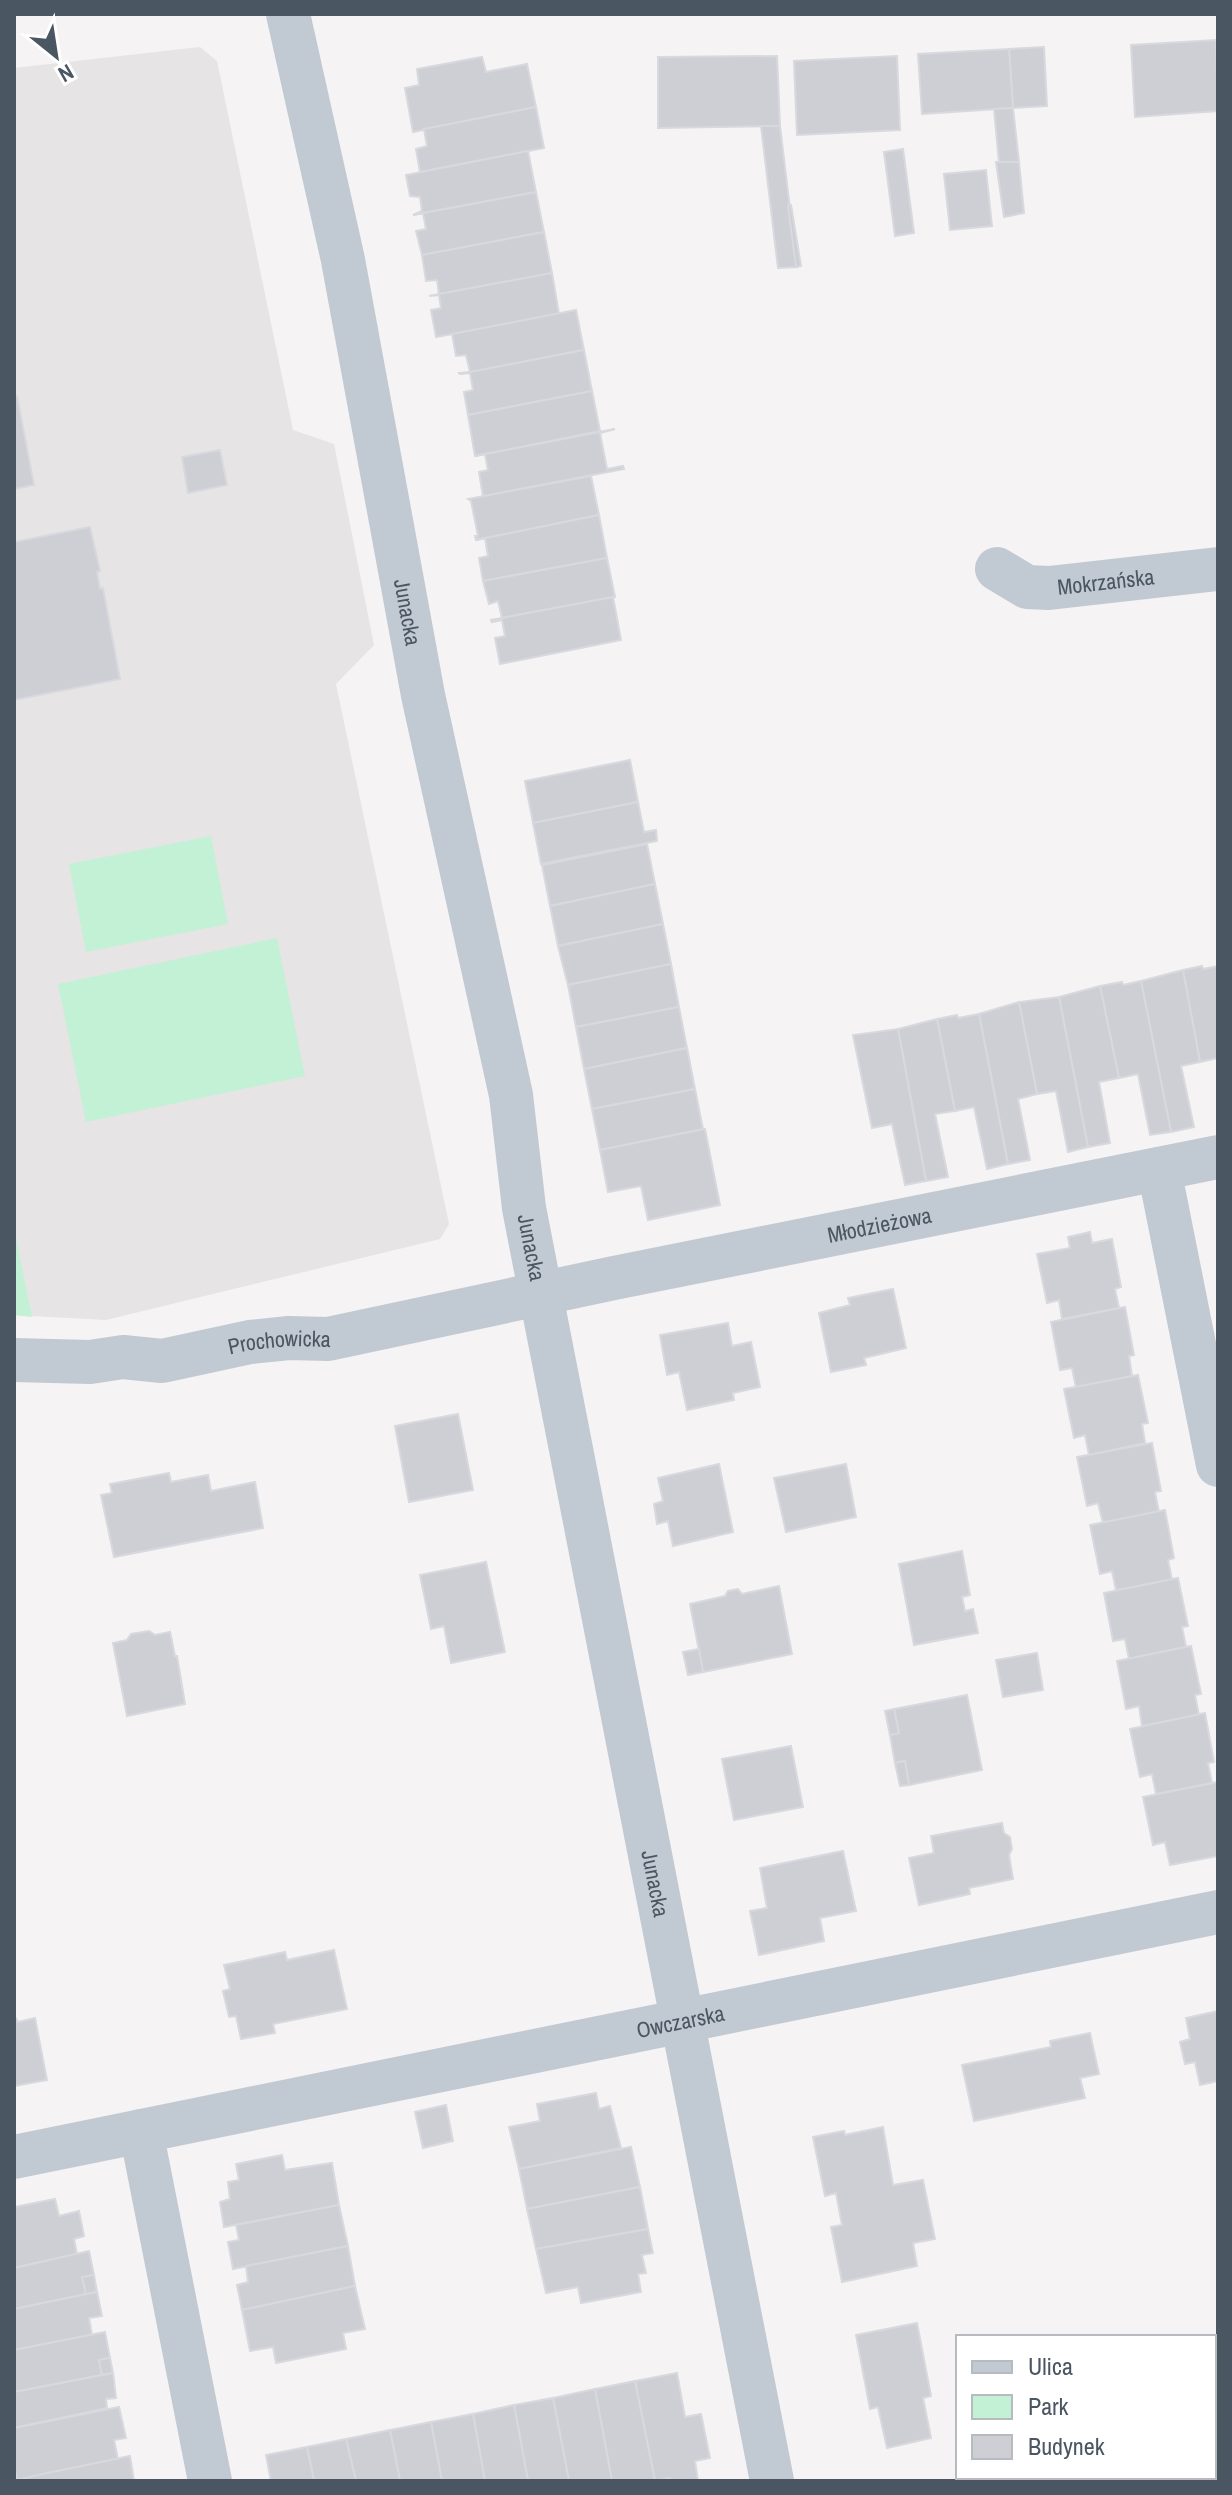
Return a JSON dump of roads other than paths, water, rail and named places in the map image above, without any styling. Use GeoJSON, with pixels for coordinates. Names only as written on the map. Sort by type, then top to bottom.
{"type":"FeatureCollection","features":[{"type":"Feature","properties":{"kind":"street","name":"Junacka"},"geometry":{"type":"LineString","coordinates":[[288,14],[343,260],[423,695],[511,1095],[524,1208],[772,2481]]}},
{"type":"Feature","properties":{"kind":"street","name":"Mokrzańska"},"geometry":{"type":"LineString","coordinates":[[997,569],[1027,587],[1049,588],[1218,569]]}},
{"type":"Feature","properties":{"kind":"street","name":"Młodzieżowa"},"geometry":{"type":"LineString","coordinates":[[542,1293],[1218,1157]]}},
{"type":"Feature","properties":{"kind":"street"},"geometry":{"type":"LineString","coordinates":[[1159,1169],[1218,1465]]}},
{"type":"Feature","properties":{"kind":"street","name":"Prochowicka"},"geometry":{"type":"LineString","coordinates":[[14,1360],[90,1362],[123,1357],[162,1361],[250,1342],[289,1338],[328,1339],[542,1293]]}},
{"type":"Feature","properties":{"kind":"street","name":"Owczarska"},"geometry":{"type":"LineString","coordinates":[[14,2157],[1218,1912]]}},
{"type":"Feature","properties":{"kind":"street"},"geometry":{"type":"LineString","coordinates":[[141,2131],[210,2481]]}}]}
